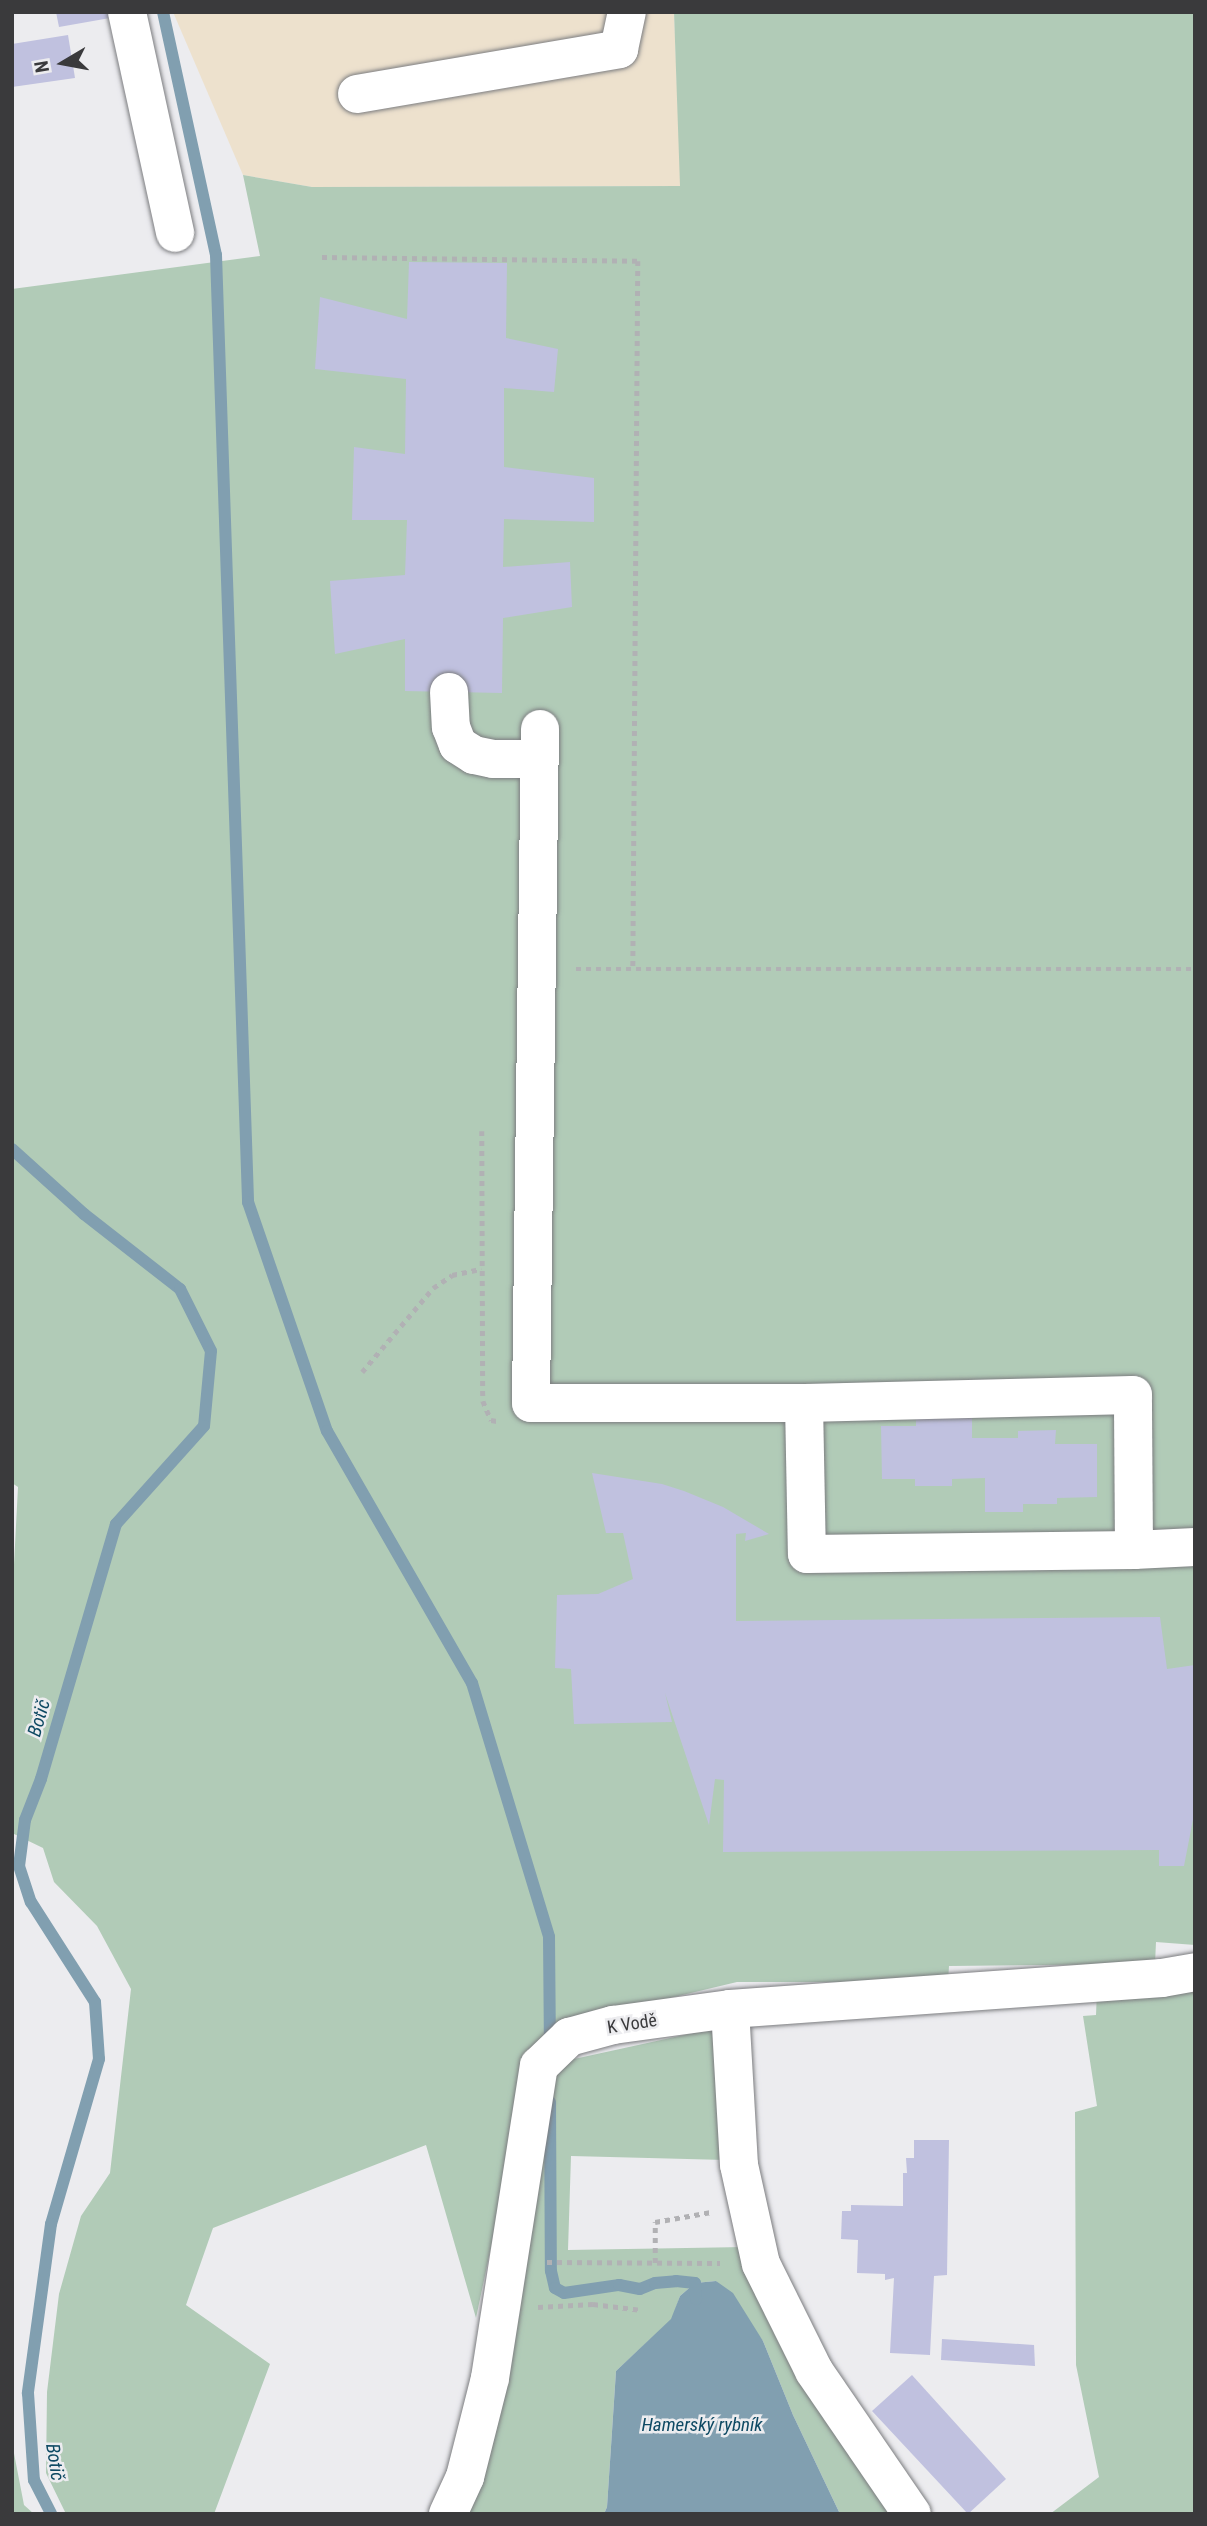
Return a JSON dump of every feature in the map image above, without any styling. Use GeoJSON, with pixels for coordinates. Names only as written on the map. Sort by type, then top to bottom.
{"type":"FeatureCollection","features":[{"type":"Feature","properties":{"kind":"street"},"geometry":{"type":"LineString","coordinates":[[127,12],[175,233]]}},
{"type":"Feature","properties":{"kind":"street"},"geometry":{"type":"LineString","coordinates":[[357,94],[619,49],[627,12]]}},
{"type":"Feature","properties":{"kind":"street"},"geometry":{"type":"LineString","coordinates":[[449,692],[451,727],[458,745],[474,755],[493,759],[539,744],[531,1402],[804,1403],[1133,1395],[1134,1550]]}},
{"type":"Feature","properties":{"kind":"street"},"geometry":{"type":"LineString","coordinates":[[804,1403],[807,1554],[1195,1547]]}},
{"type":"Feature","properties":{"kind":"street","name":"K Vodě"},"geometry":{"type":"LineString","coordinates":[[447,2514],[465,2477],[490,2378],[539,2066],[569,2037],[613,2025],[730,2009],[1163,1978],[1195,1972]]}},
{"type":"Feature","properties":{"kind":"street"},"geometry":{"type":"LineString","coordinates":[[730,2009],[738,2165],[761,2264],[814,2371],[912,2514]]}},
{"type":"Feature","properties":{"kind":"path"},"geometry":{"type":"LineString","coordinates":[[322,257],[638,261],[634,969]]}},
{"type":"Feature","properties":{"kind":"path"},"geometry":{"type":"LineString","coordinates":[[537,969],[1195,970]]}},
{"type":"Feature","properties":{"kind":"path"},"geometry":{"type":"LineString","coordinates":[[362,1372],[433,1288],[452,1275],[481,1269]]}},
{"type":"Feature","properties":{"kind":"path"},"geometry":{"type":"LineString","coordinates":[[654,2263],[655,2222],[747,2204]]}},
{"type":"Feature","properties":{"kind":"path"},"geometry":{"type":"LineString","coordinates":[[564,2263],[761,2264]]}},
{"type":"Feature","properties":{"kind":"path"},"geometry":{"type":"LineString","coordinates":[[501,2308],[593,2304],[642,2311]]}},
{"type":"Feature","properties":{"kind":"shaded area"},"geometry":{"type":"Polygon","coordinates":[[[173,12],[674,12],[681,186],[312,187],[243,175],[173,12]]]}},
{"type":"Feature","properties":{"kind":"green space"},"geometry":{"type":"Polygon","coordinates":[[[674,12],[1195,12],[1195,1945],[1156,1942],[1155,1964],[949,1966],[948,1982],[737,1982],[582,2019],[529,2067],[476,2318],[426,2145],[213,2228],[186,2305],[270,2364],[214,2514],[66,2514],[46,2473],[47,2392],[59,2294],[81,2216],[110,2173],[131,1989],[97,1926],[54,1882],[43,1848],[12,1833],[12,1603],[18,1487],[12,1483],[12,289],[260,256],[243,175],[312,187],[680,186],[674,12]]]}},
{"type":"Feature","properties":{"kind":"green space"},"geometry":{"type":"Polygon","coordinates":[[[1195,1982],[1195,2514],[1050,2514],[1099,2477],[1076,2365],[1075,2112],[1097,2106],[1083,2016],[1096,2015],[1097,1990],[1195,1982]]]}},
{"type":"Feature","properties":{"kind":"green space"},"geometry":{"type":"Polygon","coordinates":[[[716,2028],[726,2160],[571,2156],[568,2250],[745,2247],[897,2514],[840,2514],[793,2415],[763,2341],[716,2281],[695,2283],[680,2296],[672,2319],[616,2371],[607,2507],[604,2514],[462,2514],[557,2071],[574,2059],[716,2028]]]}},
{"type":"Feature","properties":{"kind":"green space"},"geometry":{"type":"Polygon","coordinates":[[[12,2443],[24,2505],[34,2514],[12,2514],[12,2443]]]}},
{"type":"Feature","properties":{"kind":"water","name":"Hamerský rybník"},"geometry":{"type":"Polygon","coordinates":[[[716,2281],[733,2293],[763,2341],[793,2415],[840,2514],[604,2514],[607,2507],[616,2371],[671,2319],[680,2296],[695,2283],[716,2281]]]}},
{"type":"Feature","properties":{"kind":"building"},"geometry":{"type":"Polygon","coordinates":[[[56,12],[109,12],[110,18],[59,27],[56,12]]]}},
{"type":"Feature","properties":{"kind":"building"},"geometry":{"type":"Polygon","coordinates":[[[68,35],[75,78],[12,87],[12,44],[68,35]]]}},
{"type":"Feature","properties":{"kind":"building"},"geometry":{"type":"Polygon","coordinates":[[[409,262],[507,263],[506,338],[558,349],[554,392],[504,388],[504,467],[594,478],[594,522],[504,519],[503,567],[570,562],[572,607],[503,618],[502,693],[405,691],[405,639],[335,654],[330,581],[405,575],[407,520],[352,520],[354,447],[405,454],[406,379],[315,369],[320,297],[407,319],[409,262]]]}},
{"type":"Feature","properties":{"kind":"building"},"geometry":{"type":"Polygon","coordinates":[[[916,1412],[972,1418],[972,1438],[1018,1438],[1018,1431],[1056,1430],[1055,1444],[1097,1444],[1097,1497],[1057,1498],[1057,1504],[1023,1504],[1023,1512],[985,1512],[985,1478],[952,1479],[952,1486],[915,1486],[915,1479],[882,1479],[881,1426],[916,1426],[916,1412]]]}},
{"type":"Feature","properties":{"kind":"building"},"geometry":{"type":"Polygon","coordinates":[[[592,1473],[662,1484],[684,1491],[723,1507],[769,1534],[745,1541],[746,1533],[736,1534],[736,1621],[1160,1617],[1167,1669],[1195,1665],[1195,1809],[1184,1866],[1159,1866],[1159,1850],[723,1852],[724,1780],[715,1779],[709,1825],[665,1693],[672,1722],[574,1724],[571,1669],[555,1668],[557,1595],[598,1594],[633,1579],[623,1533],[606,1533],[592,1473]]]}},
{"type":"Feature","properties":{"kind":"building"},"geometry":{"type":"Polygon","coordinates":[[[914,2140],[949,2140],[947,2275],[934,2276],[930,2355],[890,2353],[894,2278],[885,2280],[885,2274],[857,2273],[858,2240],[841,2239],[842,2211],[851,2211],[851,2205],[903,2206],[903,2173],[907,2173],[906,2158],[914,2158],[914,2140]]]}},
{"type":"Feature","properties":{"kind":"building"},"geometry":{"type":"Polygon","coordinates":[[[942,2339],[1034,2345],[1035,2366],[941,2360],[942,2339]]]}},
{"type":"Feature","properties":{"kind":"building"},"geometry":{"type":"Polygon","coordinates":[[[912,2375],[1006,2479],[968,2514],[872,2411],[912,2375]]]}},
{"type":"Feature","properties":{"kind":"waterway"},"geometry":{"type":"LineString","coordinates":[[163,12],[216,255],[248,1202],[327,1431],[472,1683],[549,1937],[550,2046]]}},
{"type":"Feature","properties":{"kind":"waterway","name":"Botič"},"geometry":{"type":"LineString","coordinates":[[12,1149],[84,1214],[180,1289],[211,1351],[204,1426],[116,1524],[41,1779],[25,1820],[19,1866],[31,1902],[95,2002],[99,2059],[51,2224],[28,2393],[34,2480],[51,2514]]}},
{"type":"Feature","properties":{"kind":"waterway"},"geometry":{"type":"LineString","coordinates":[[550,2102],[551,2271],[555,2288],[564,2293],[619,2285],[640,2289],[655,2283],[676,2281],[695,2283],[696,2299]]}}]}
